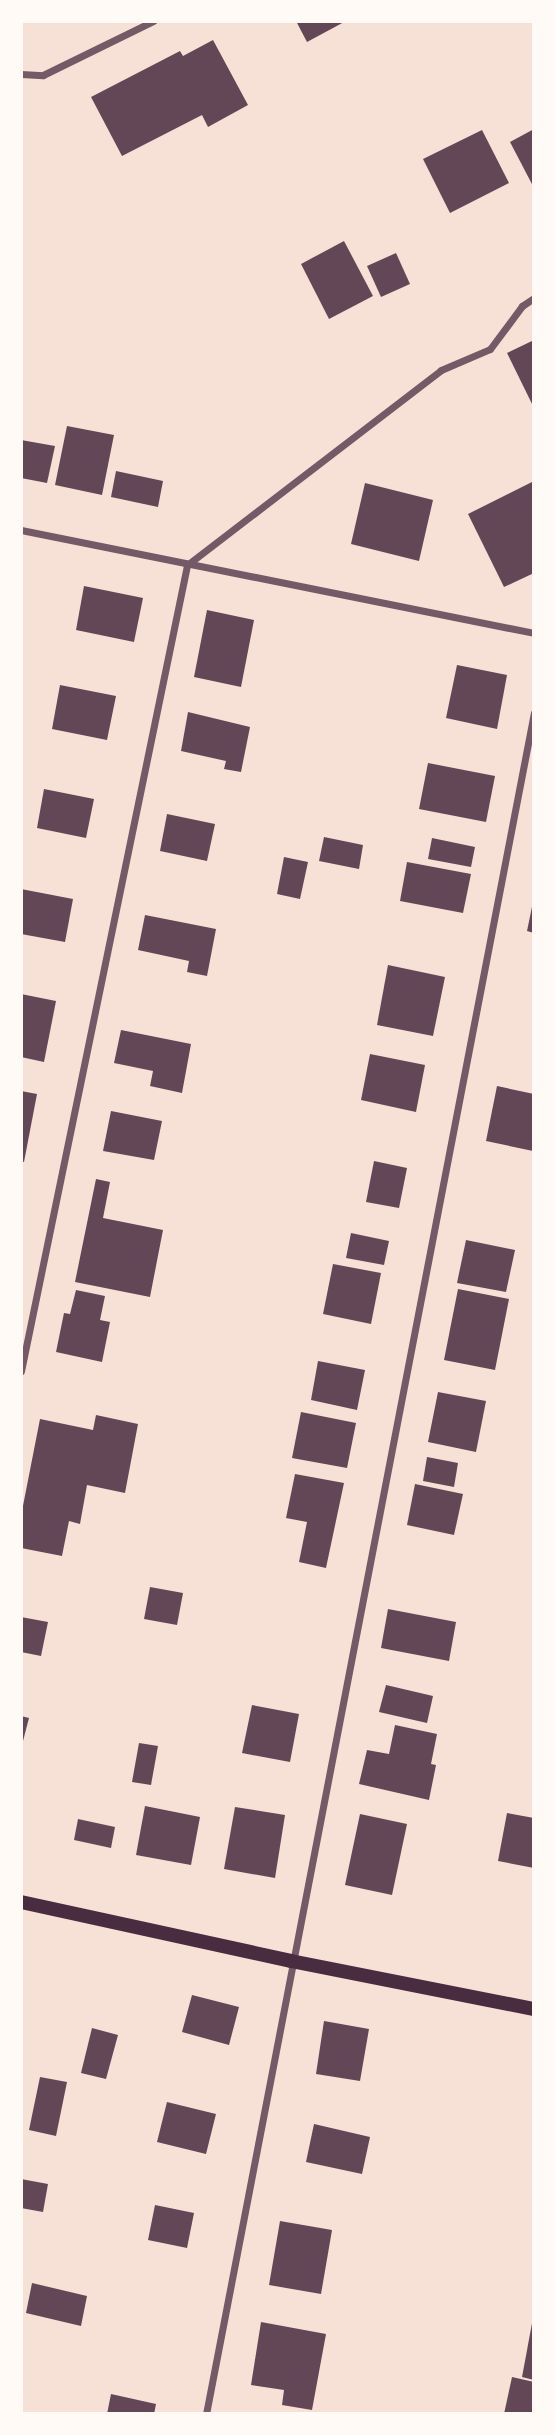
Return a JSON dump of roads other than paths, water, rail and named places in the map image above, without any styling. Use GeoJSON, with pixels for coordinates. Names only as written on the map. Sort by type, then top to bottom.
{"type":"FeatureCollection","features":[{"type":"Feature","properties":{"kind":"main road"},"geometry":{"type":"LineString","coordinates":[[21,1902],[291,1961],[534,2009]]}},
{"type":"Feature","properties":{"kind":"street"},"geometry":{"type":"LineString","coordinates":[[21,74],[43,75],[153,21]]}},
{"type":"Feature","properties":{"kind":"street"},"geometry":{"type":"LineString","coordinates":[[21,1371],[187,565],[441,370],[490,349],[522,306],[534,298]]}},
{"type":"Feature","properties":{"kind":"street"},"geometry":{"type":"LineString","coordinates":[[21,530],[534,633]]}},
{"type":"Feature","properties":{"kind":"street"},"geometry":{"type":"LineString","coordinates":[[206,2414],[291,1961],[534,713]]}}]}
